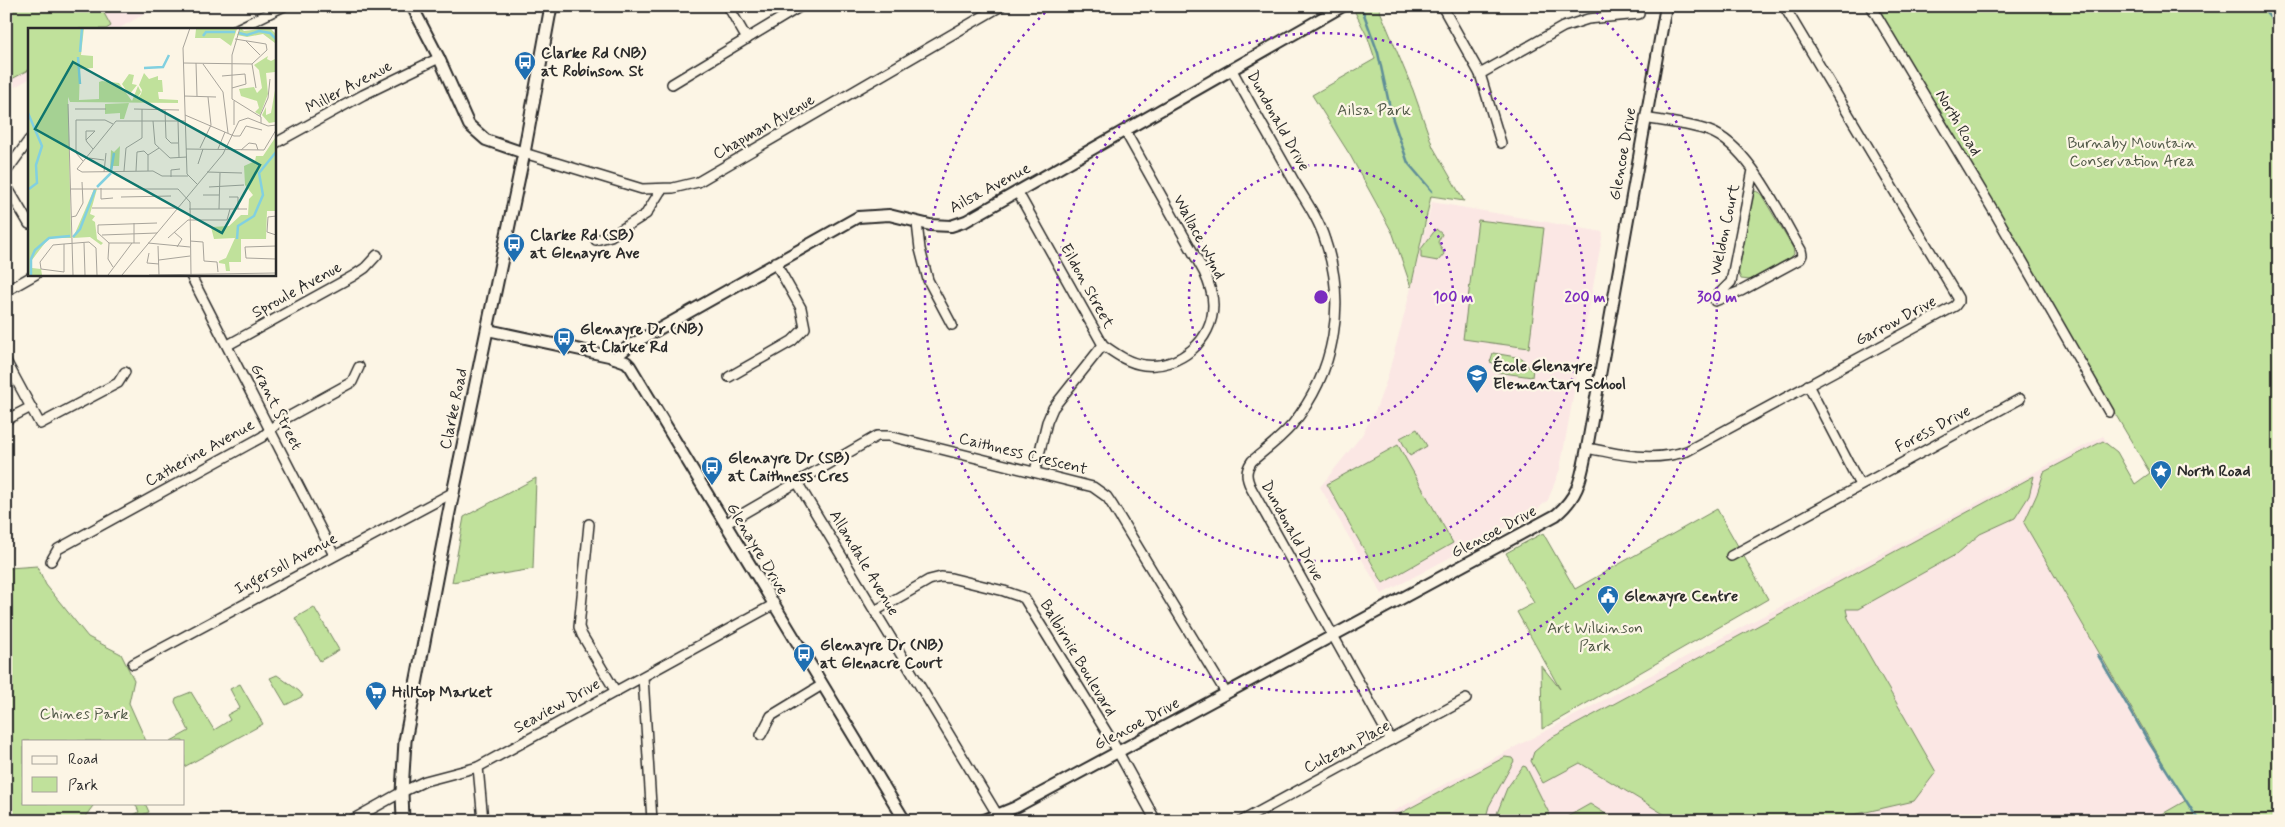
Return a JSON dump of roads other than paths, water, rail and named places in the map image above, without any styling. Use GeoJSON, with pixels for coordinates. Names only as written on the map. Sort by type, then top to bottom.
{"type":"FeatureCollection","features":[{"type":"Feature","properties":{"kind":"main road","name":"Clarke Road"},"geometry":{"type":"LineString","coordinates":[[403,821],[402,792],[405,741],[524,153],[551,7]]}},
{"type":"Feature","properties":{"kind":"street"},"geometry":{"type":"LineString","coordinates":[[239,28],[284,6]]}},
{"type":"Feature","properties":{"kind":"street"},"geometry":{"type":"LineString","coordinates":[[412,6],[439,58],[465,118],[474,131],[486,140],[524,153]]}},
{"type":"Feature","properties":{"kind":"street"},"geometry":{"type":"LineString","coordinates":[[551,7],[571,6]]}},
{"type":"Feature","properties":{"kind":"street"},"geometry":{"type":"LineString","coordinates":[[728,6],[747,39]]}},
{"type":"Feature","properties":{"kind":"street"},"geometry":{"type":"LineString","coordinates":[[672,84],[801,6]]}},
{"type":"Feature","properties":{"kind":"street","name":"Chapman Avenue"},"geometry":{"type":"LineString","coordinates":[[524,153],[642,189],[661,190],[686,186],[711,176],[1001,6]]}},
{"type":"Feature","properties":{"kind":"street","name":"Ailsa Avenue"},"geometry":{"type":"LineString","coordinates":[[615,358],[623,349],[858,217],[889,214],[917,223],[951,226],[966,221],[1343,6]]}},
{"type":"Feature","properties":{"kind":"street"},"geometry":{"type":"LineString","coordinates":[[1442,6],[1480,74],[1501,143]]}},
{"type":"Feature","properties":{"kind":"street","name":"Glencoe Drive"},"geometry":{"type":"LineString","coordinates":[[982,821],[1016,807],[1556,515],[1573,498],[1580,484],[1587,448],[1666,6]]}},
{"type":"Feature","properties":{"kind":"street","name":"Garrow Drive"},"geometry":{"type":"LineString","coordinates":[[1587,448],[1654,458],[1670,457],[1687,452],[1955,306],[1958,302],[1958,298],[1784,6]]}},
{"type":"Feature","properties":{"kind":"street","name":"North Road"},"geometry":{"type":"LineString","coordinates":[[1871,6],[1996,215],[2109,412]]}},
{"type":"Feature","properties":{"kind":"street"},"geometry":{"type":"LineString","coordinates":[[1480,74],[1563,27],[1588,19],[1639,14]]}},
{"type":"Feature","properties":{"kind":"street","name":"Miller Avenue"},"geometry":{"type":"LineString","coordinates":[[275,143],[363,95],[439,58]]}},
{"type":"Feature","properties":{"kind":"street","name":"Dundonald Drive"},"geometry":{"type":"LineString","coordinates":[[1232,70],[1312,212],[1325,239],[1336,280],[1337,301],[1334,337],[1327,363],[1321,376],[1306,405],[1296,419],[1252,461],[1247,468],[1246,477],[1250,488],[1334,635],[1391,740]]}},
{"type":"Feature","properties":{"kind":"street","name":"Weldon Court"},"geometry":{"type":"LineString","coordinates":[[1645,118],[1708,130],[1724,138],[1735,147],[1753,170],[1802,256],[1800,259],[1741,291],[1715,301],[1714,299],[1731,282],[1753,170]]}},
{"type":"Feature","properties":{"kind":"street","name":"Wallace Wynd"},"geometry":{"type":"LineString","coordinates":[[1103,345],[1122,358],[1143,365],[1160,365],[1176,360],[1189,353],[1204,337],[1212,318],[1214,303],[1211,287],[1204,272],[1125,131]]}},
{"type":"Feature","properties":{"kind":"street"},"geometry":{"type":"LineString","coordinates":[[6,172],[28,141]]}},
{"type":"Feature","properties":{"kind":"street"},"geometry":{"type":"LineString","coordinates":[[6,185],[28,222]]}},
{"type":"Feature","properties":{"kind":"street"},"geometry":{"type":"LineString","coordinates":[[596,240],[611,236],[646,214],[661,190]]}},
{"type":"Feature","properties":{"kind":"street","name":"Eildon Street"},"geometry":{"type":"LineString","coordinates":[[1017,191],[1103,345],[1053,408],[1047,422],[1035,471]]}},
{"type":"Feature","properties":{"kind":"street"},"geometry":{"type":"LineString","coordinates":[[917,223],[920,249],[928,280],[952,325]]}},
{"type":"Feature","properties":{"kind":"street","name":"Sproule Avenue"},"geometry":{"type":"LineString","coordinates":[[228,345],[353,276],[365,268],[376,255]]}},
{"type":"Feature","properties":{"kind":"street"},"geometry":{"type":"LineString","coordinates":[[729,378],[792,341],[805,328],[801,308],[775,262]]}},
{"type":"Feature","properties":{"kind":"street"},"geometry":{"type":"LineString","coordinates":[[6,291],[34,275]]}},
{"type":"Feature","properties":{"kind":"street","name":"Grant Street"},"geometry":{"type":"LineString","coordinates":[[191,275],[334,555]]}},
{"type":"Feature","properties":{"kind":"street","name":"Glenayre Drive"},"geometry":{"type":"LineString","coordinates":[[488,330],[626,362],[905,821]]}},
{"type":"Feature","properties":{"kind":"street"},"geometry":{"type":"LineString","coordinates":[[6,361],[40,424],[118,383],[125,372]]}},
{"type":"Feature","properties":{"kind":"street","name":"Catherine Avenue"},"geometry":{"type":"LineString","coordinates":[[51,561],[58,549],[262,437],[279,422],[352,382],[359,367]]}},
{"type":"Feature","properties":{"kind":"street"},"geometry":{"type":"LineString","coordinates":[[1808,385],[1860,485]]}},
{"type":"Feature","properties":{"kind":"street","name":"Foress Drive"},"geometry":{"type":"LineString","coordinates":[[1731,556],[2020,399]]}},
{"type":"Feature","properties":{"kind":"street"},"geometry":{"type":"LineString","coordinates":[[6,420],[31,407]]}},
{"type":"Feature","properties":{"kind":"street","name":"Caithness Crescent"},"geometry":{"type":"LineString","coordinates":[[725,524],[864,441],[877,436],[889,436],[1093,487],[1107,497],[1226,693]]}},
{"type":"Feature","properties":{"kind":"street","name":"Allandale Avenue"},"geometry":{"type":"LineString","coordinates":[[797,482],[997,814]]}},
{"type":"Feature","properties":{"kind":"street","name":"Ingersoll Avenue"},"geometry":{"type":"LineString","coordinates":[[133,664],[454,492]]}},
{"type":"Feature","properties":{"kind":"street"},"geometry":{"type":"LineString","coordinates":[[589,524],[579,627],[616,692]]}},
{"type":"Feature","properties":{"kind":"street","name":"Balbirnie Boulevard"},"geometry":{"type":"LineString","coordinates":[[875,612],[929,580],[940,577],[951,578],[1020,596],[1030,606],[1156,821]]}},
{"type":"Feature","properties":{"kind":"street","name":"Seaview Drive"},"geometry":{"type":"LineString","coordinates":[[350,821],[426,781],[478,767],[773,605]]}},
{"type":"Feature","properties":{"kind":"street"},"geometry":{"type":"LineString","coordinates":[[643,677],[652,821]]}},
{"type":"Feature","properties":{"kind":"street"},"geometry":{"type":"LineString","coordinates":[[761,734],[771,716],[822,686]]}},
{"type":"Feature","properties":{"kind":"street","name":"Culzean Place"},"geometry":{"type":"LineString","coordinates":[[1242,821],[1466,700]]}},
{"type":"Feature","properties":{"kind":"street"},"geometry":{"type":"LineString","coordinates":[[478,767],[483,821]]}},
{"type":"Feature","properties":{"kind":"waterway"},"geometry":{"type":"LineString","coordinates":[[1361,6],[1378,53],[1392,117],[1408,163],[1432,191]]}},
{"type":"Feature","properties":{"kind":"waterway"},"geometry":{"type":"LineString","coordinates":[[2260,6],[2274,22],[2279,24]]}},
{"type":"Feature","properties":{"kind":"waterway"},"geometry":{"type":"LineString","coordinates":[[2098,655],[2150,744],[2199,821]]}},
{"type":"Feature","properties":{"kind":"place","name":"Clarke Rd (NB) at Robinson St"},"geometry":{"type":"Point","coordinates":[525,81]}},
{"type":"Feature","properties":{"kind":"place","name":"Clarke Rd (SB) at Glenayre Ave"},"geometry":{"type":"Point","coordinates":[514,263]}},
{"type":"Feature","properties":{"kind":"place","name":"Glenayre Dr (NB) at Clarke Rd"},"geometry":{"type":"Point","coordinates":[564,357]}},
{"type":"Feature","properties":{"kind":"place","name":"École Glenayre Elementary School"},"geometry":{"type":"Point","coordinates":[1477,394]}},
{"type":"Feature","properties":{"kind":"place","name":"Glenayre Dr (SB) at Caithness Cres"},"geometry":{"type":"Point","coordinates":[712,486]}},
{"type":"Feature","properties":{"kind":"place","name":"North Road"},"geometry":{"type":"Point","coordinates":[2161,490]}},
{"type":"Feature","properties":{"kind":"place","name":"Glenayre Centre"},"geometry":{"type":"Point","coordinates":[1608,615]}},
{"type":"Feature","properties":{"kind":"place","name":"Glenayre Dr (NB) at Glenacre Court"},"geometry":{"type":"Point","coordinates":[804,673]}},
{"type":"Feature","properties":{"kind":"place","name":"Hilltop Market"},"geometry":{"type":"Point","coordinates":[376,711]}},
{"type":"Feature","properties":{"kind":"park label","name":"Ailsa Park"},"geometry":{"type":"Point","coordinates":[1374,110]}},
{"type":"Feature","properties":{"kind":"park label","name":"Burnaby Mountain Conservation Area"},"geometry":{"type":"Point","coordinates":[2132,152]}},
{"type":"Feature","properties":{"kind":"park label","name":"Art Wilkinson Park"},"geometry":{"type":"Point","coordinates":[1595,637]}},
{"type":"Feature","properties":{"kind":"park label","name":"Chines Park"},"geometry":{"type":"Point","coordinates":[84,714]}}]}
